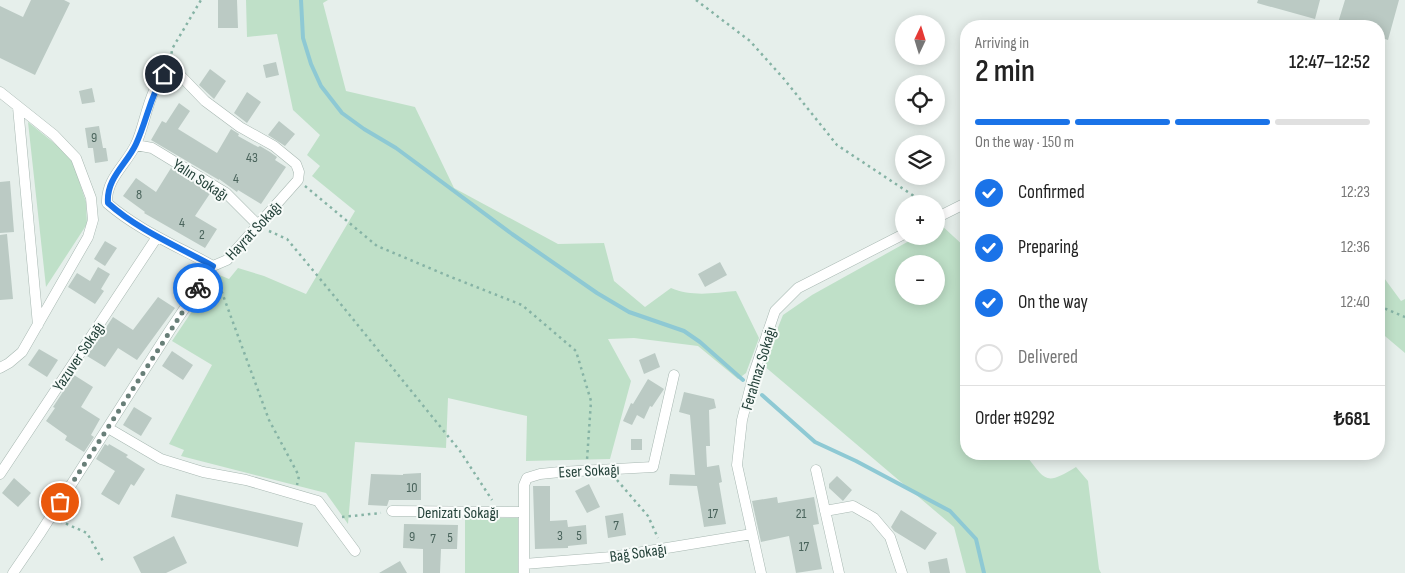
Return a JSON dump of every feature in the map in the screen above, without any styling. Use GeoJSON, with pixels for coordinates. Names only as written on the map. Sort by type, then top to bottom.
{"type":"FeatureCollection","features":[{"type":"Feature","properties":{"kind":"street"},"geometry":{"type":"LineString","coordinates":[[213,266],[156,237],[108,203],[107,195],[113,178],[136,145],[155,88],[164,74],[170,71],[178,73],[204,101],[240,127],[274,146],[296,164],[299,172],[298,180]]}},
{"type":"Feature","properties":{"kind":"street"},"geometry":{"type":"LineString","coordinates":[[0,92],[54,134],[76,158],[90,198],[93,220],[88,237],[22,352],[0,368]]}},
{"type":"Feature","properties":{"kind":"street"},"geometry":{"type":"LineString","coordinates":[[18,107],[38,325]]}},
{"type":"Feature","properties":{"kind":"street","name":"Yalın Sokağı"},"geometry":{"type":"LineString","coordinates":[[136,145],[152,148],[226,193],[259,226]]}},
{"type":"Feature","properties":{"kind":"street","name":"Hayrat Sokağı"},"geometry":{"type":"LineString","coordinates":[[13,573],[213,266],[227,260],[298,180]]}},
{"type":"Feature","properties":{"kind":"street"},"geometry":{"type":"LineString","coordinates":[[945,214],[960,206]]}},
{"type":"Feature","properties":{"kind":"street","name":"Yazuver Sokağı"},"geometry":{"type":"LineString","coordinates":[[0,474],[156,237]]}},
{"type":"Feature","properties":{"kind":"street","name":"Ferahnaz Sokağı"},"geometry":{"type":"LineString","coordinates":[[760,573],[737,466],[742,420],[754,373],[775,311],[798,288],[895,239]]}},
{"type":"Feature","properties":{"kind":"street","name":"Eser Sokağı"},"geometry":{"type":"LineString","coordinates":[[524,568],[523,512],[524,485],[527,478],[540,474],[652,467],[674,375]]}},
{"type":"Feature","properties":{"kind":"street"},"geometry":{"type":"LineString","coordinates":[[108,428],[161,459],[203,472],[246,480],[318,501],[354,551]]}},
{"type":"Feature","properties":{"kind":"street"},"geometry":{"type":"LineString","coordinates":[[816,470],[839,573]]}},
{"type":"Feature","properties":{"kind":"street"},"geometry":{"type":"LineString","coordinates":[[825,511],[853,506],[874,518],[890,537],[902,573]]}},
{"type":"Feature","properties":{"kind":"street","name":"Denizatı Sokağı"},"geometry":{"type":"LineString","coordinates":[[392,511],[523,512]]}},
{"type":"Feature","properties":{"kind":"street","name":"Bağ Sokağı"},"geometry":{"type":"LineString","coordinates":[[524,568],[612,557],[752,534]]}},
{"type":"Feature","properties":{"kind":"path"},"geometry":{"type":"LineString","coordinates":[[170,71],[172,49],[201,0]]}},
{"type":"Feature","properties":{"kind":"path"},"geometry":{"type":"LineString","coordinates":[[696,0],[750,41],[784,79],[837,145],[912,195]]}},
{"type":"Feature","properties":{"kind":"path"},"geometry":{"type":"LineString","coordinates":[[298,180],[377,246],[451,278],[522,305],[576,351],[591,401],[586,470]]}},
{"type":"Feature","properties":{"kind":"path"},"geometry":{"type":"LineString","coordinates":[[259,226],[287,240],[323,282],[460,451],[500,512]]}},
{"type":"Feature","properties":{"kind":"path"},"geometry":{"type":"LineString","coordinates":[[213,266],[268,420],[299,476],[295,494]]}},
{"type":"Feature","properties":{"kind":"path"},"geometry":{"type":"LineString","coordinates":[[1385,309],[1405,317]]}},
{"type":"Feature","properties":{"kind":"path"},"geometry":{"type":"LineString","coordinates":[[608,469],[648,516],[663,548]]}},
{"type":"Feature","properties":{"kind":"path"},"geometry":{"type":"LineString","coordinates":[[341,517],[392,511]]}},
{"type":"Feature","properties":{"kind":"path"},"geometry":{"type":"LineString","coordinates":[[51,516],[87,534],[104,563]]}},
{"type":"Feature","properties":{"kind":"green space"},"geometry":{"type":"Polygon","coordinates":[[[246,0],[328,0],[323,3],[346,91],[415,107],[454,188],[558,244],[604,243],[614,281],[645,307],[671,288],[687,293],[736,291],[759,338],[746,373],[738,379],[698,346],[634,338],[608,339],[631,381],[610,459],[526,461],[527,416],[448,398],[446,448],[355,442],[348,524],[326,493],[181,456],[184,450],[169,444],[212,365],[172,341],[217,274],[229,279],[238,268],[264,276],[306,294],[355,211],[312,176],[320,166],[307,155],[320,135],[293,110],[277,34],[247,37],[246,0]]]}},
{"type":"Feature","properties":{"kind":"green space"},"geometry":{"type":"Polygon","coordinates":[[[28,122],[72,160],[86,202],[87,224],[46,287],[28,122]]]}},
{"type":"Feature","properties":{"kind":"green space"},"geometry":{"type":"Polygon","coordinates":[[[945,229],[960,242],[960,460],[1030,460],[1037,470],[1047,478],[1058,477],[1076,467],[1088,481],[1101,573],[966,573],[954,527],[763,365],[783,315],[812,295],[902,245],[945,245],[945,229]]]}},
{"type":"Feature","properties":{"kind":"green space"},"geometry":{"type":"Polygon","coordinates":[[[1385,279],[1401,301],[1405,299],[1405,353],[1385,336],[1385,279]]]}},
{"type":"Feature","properties":{"kind":"green space"},"geometry":{"type":"Polygon","coordinates":[[[465,518],[518,518],[518,573],[465,573],[465,518]]]}},
{"type":"Feature","properties":{"kind":"building"},"geometry":{"type":"Polygon","coordinates":[[[31,0],[64,0],[70,3],[35,75],[0,58],[0,6],[23,17],[31,0]]]}},
{"type":"Feature","properties":{"kind":"building"},"geometry":{"type":"Polygon","coordinates":[[[218,0],[237,0],[238,28],[218,28],[218,0]]]}},
{"type":"Feature","properties":{"kind":"building"},"geometry":{"type":"Polygon","coordinates":[[[1258,0],[1320,0],[1315,19],[1257,3],[1258,0]]]}},
{"type":"Feature","properties":{"kind":"building"},"geometry":{"type":"Polygon","coordinates":[[[1345,0],[1399,0],[1388,40],[1385,39],[1385,20],[1339,20],[1345,0]]]}},
{"type":"Feature","properties":{"kind":"building"},"geometry":{"type":"Polygon","coordinates":[[[276,62],[279,75],[266,78],[263,65],[276,62]]]}},
{"type":"Feature","properties":{"kind":"building"},"geometry":{"type":"Polygon","coordinates":[[[210,69],[226,81],[214,99],[199,85],[210,69]]]}},
{"type":"Feature","properties":{"kind":"building"},"geometry":{"type":"Polygon","coordinates":[[[92,88],[95,102],[82,104],[79,91],[92,88]]]}},
{"type":"Feature","properties":{"kind":"building"},"geometry":{"type":"Polygon","coordinates":[[[247,92],[261,102],[247,123],[234,113],[247,92]]]}},
{"type":"Feature","properties":{"kind":"building"},"geometry":{"type":"Polygon","coordinates":[[[179,103],[190,111],[178,129],[217,153],[231,129],[239,134],[238,136],[270,152],[277,157],[275,160],[286,167],[261,204],[238,190],[237,192],[219,179],[151,140],[162,121],[166,123],[179,103]]]}},
{"type":"Feature","properties":{"kind":"building"},"geometry":{"type":"Polygon","coordinates":[[[279,121],[295,134],[285,146],[268,135],[279,121]]]}},
{"type":"Feature","properties":{"kind":"building"},"geometry":{"type":"Polygon","coordinates":[[[99,126],[103,148],[106,148],[108,161],[95,163],[93,148],[88,148],[85,128],[99,126]]]}},
{"type":"Feature","properties":{"kind":"building"},"geometry":{"type":"Polygon","coordinates":[[[171,168],[211,192],[195,216],[217,229],[205,248],[144,213],[123,196],[136,178],[156,192],[171,168]]]}},
{"type":"Feature","properties":{"kind":"building"},"geometry":{"type":"Polygon","coordinates":[[[10,181],[14,232],[0,233],[0,182],[10,181]]]}},
{"type":"Feature","properties":{"kind":"building"},"geometry":{"type":"Polygon","coordinates":[[[7,234],[13,299],[0,300],[0,235],[7,234]]]}},
{"type":"Feature","properties":{"kind":"building"},"geometry":{"type":"Polygon","coordinates":[[[105,241],[117,248],[105,266],[94,259],[105,241]]]}},
{"type":"Feature","properties":{"kind":"building"},"geometry":{"type":"Polygon","coordinates":[[[720,262],[727,275],[705,287],[698,274],[720,262]]]}},
{"type":"Feature","properties":{"kind":"building"},"geometry":{"type":"Polygon","coordinates":[[[98,267],[110,274],[101,289],[104,291],[95,304],[68,287],[77,273],[90,281],[98,267]]]}},
{"type":"Feature","properties":{"kind":"building"},"geometry":{"type":"Polygon","coordinates":[[[158,297],[175,308],[137,360],[118,348],[105,367],[87,356],[113,317],[133,330],[158,297]]]}},
{"type":"Feature","properties":{"kind":"building"},"geometry":{"type":"Polygon","coordinates":[[[39,349],[58,360],[47,377],[28,365],[39,349]]]}},
{"type":"Feature","properties":{"kind":"building"},"geometry":{"type":"Polygon","coordinates":[[[172,351],[193,365],[183,380],[162,366],[172,351]]]}},
{"type":"Feature","properties":{"kind":"building"},"geometry":{"type":"Polygon","coordinates":[[[655,353],[660,367],[644,374],[639,360],[655,353]]]}},
{"type":"Feature","properties":{"kind":"building"},"geometry":{"type":"Polygon","coordinates":[[[74,375],[93,387],[81,407],[100,419],[91,435],[94,437],[84,452],[65,440],[67,436],[46,421],[74,375]]]}},
{"type":"Feature","properties":{"kind":"building"},"geometry":{"type":"Polygon","coordinates":[[[648,379],[664,389],[652,407],[650,406],[644,419],[637,415],[632,425],[623,421],[631,403],[633,404],[648,379]]]}},
{"type":"Feature","properties":{"kind":"building"},"geometry":{"type":"Polygon","coordinates":[[[684,392],[714,399],[716,408],[709,410],[710,446],[706,446],[707,467],[719,465],[722,482],[719,483],[726,524],[704,527],[697,486],[669,485],[670,474],[695,475],[690,415],[679,412],[684,392]]]}},
{"type":"Feature","properties":{"kind":"building"},"geometry":{"type":"Polygon","coordinates":[[[134,407],[152,418],[141,436],[123,425],[134,407]]]}},
{"type":"Feature","properties":{"kind":"building"},"geometry":{"type":"Polygon","coordinates":[[[631,439],[642,439],[642,450],[631,450],[631,439]]]}},
{"type":"Feature","properties":{"kind":"building"},"geometry":{"type":"Polygon","coordinates":[[[105,444],[108,446],[109,444],[128,455],[126,457],[145,469],[134,486],[131,484],[119,505],[101,494],[115,471],[96,459],[105,444]]]}},
{"type":"Feature","properties":{"kind":"building"},"geometry":{"type":"Polygon","coordinates":[[[421,473],[421,500],[389,500],[387,506],[368,505],[371,474],[403,475],[421,473]]]}},
{"type":"Feature","properties":{"kind":"building"},"geometry":{"type":"Polygon","coordinates":[[[837,476],[852,490],[843,501],[829,488],[829,484],[837,476]]]}},
{"type":"Feature","properties":{"kind":"building"},"geometry":{"type":"Polygon","coordinates":[[[14,478],[31,493],[18,507],[2,493],[14,478]]]}},
{"type":"Feature","properties":{"kind":"building"},"geometry":{"type":"Polygon","coordinates":[[[589,484],[600,507],[587,513],[575,491],[589,484]]]}},
{"type":"Feature","properties":{"kind":"building"},"geometry":{"type":"Polygon","coordinates":[[[533,486],[550,486],[550,521],[567,520],[568,527],[586,525],[587,544],[568,546],[568,548],[535,549],[533,486]]]}},
{"type":"Feature","properties":{"kind":"building"},"geometry":{"type":"Polygon","coordinates":[[[176,494],[303,523],[298,547],[171,517],[176,494]]]}},
{"type":"Feature","properties":{"kind":"building"},"geometry":{"type":"Polygon","coordinates":[[[777,497],[778,503],[814,497],[819,524],[813,525],[822,569],[796,573],[789,536],[761,542],[752,501],[777,497]]]}},
{"type":"Feature","properties":{"kind":"building"},"geometry":{"type":"Polygon","coordinates":[[[901,510],[937,533],[925,550],[894,531],[891,527],[901,510]]]}},
{"type":"Feature","properties":{"kind":"building"},"geometry":{"type":"Polygon","coordinates":[[[623,513],[626,535],[608,538],[605,516],[623,513]]]}},
{"type":"Feature","properties":{"kind":"building"},"geometry":{"type":"Polygon","coordinates":[[[404,524],[458,525],[457,549],[441,549],[440,573],[423,573],[423,549],[403,548],[404,524]]]}},
{"type":"Feature","properties":{"kind":"building"},"geometry":{"type":"Polygon","coordinates":[[[174,536],[187,563],[166,573],[141,573],[133,557],[174,536]]]}},
{"type":"Feature","properties":{"kind":"building"},"geometry":{"type":"Polygon","coordinates":[[[947,558],[950,573],[930,573],[928,562],[947,558]]]}},
{"type":"Feature","properties":{"kind":"building"},"geometry":{"type":"Polygon","coordinates":[[[400,561],[407,573],[379,573],[400,561]]]}},
{"type":"Feature","properties":{"kind":"waterway"},"geometry":{"type":"LineString","coordinates":[[301,0],[303,38],[311,64],[321,86],[342,113],[396,148],[512,234],[597,293],[629,312],[684,331],[700,342],[743,380]]}},
{"type":"Feature","properties":{"kind":"waterway"},"geometry":{"type":"LineString","coordinates":[[762,395],[815,442],[856,461],[950,511],[976,539],[984,573]]}},
{"type":"Feature","properties":{"kind":"way so far"},"geometry":{"type":"LineString","coordinates":[[60,502],[198,288]]}},
{"type":"Feature","properties":{"kind":"route"},"geometry":{"type":"LineString","coordinates":[[164,74],[155,88],[136,145],[113,178],[107,195],[108,203],[156,237],[213,266],[198,288]]}}]}
